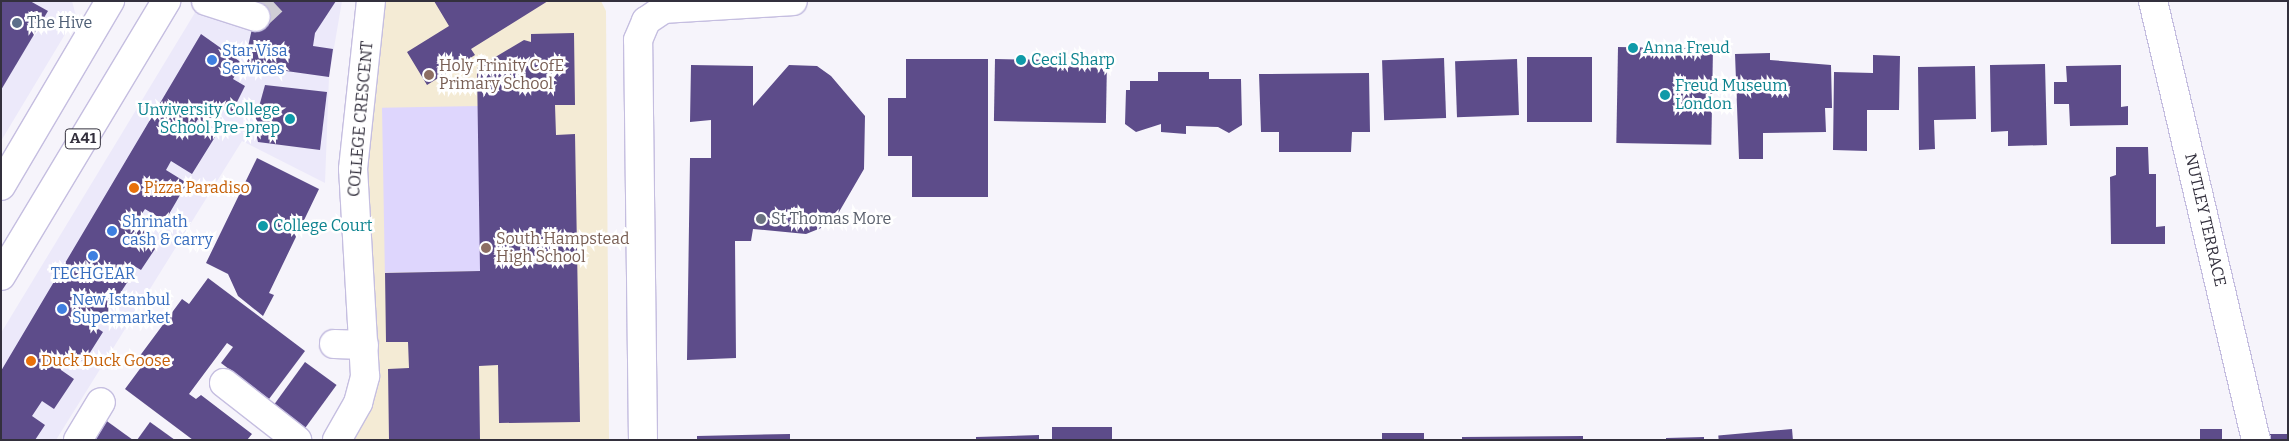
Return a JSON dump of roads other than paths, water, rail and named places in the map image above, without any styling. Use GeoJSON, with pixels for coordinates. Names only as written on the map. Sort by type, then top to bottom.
{"type":"FeatureCollection","features":[{"type":"Feature","properties":{"kind":"main road"},"geometry":{"type":"LineString","coordinates":[[1,186],[110,1]]}},
{"type":"Feature","properties":{"kind":"main road","name":"A41"},"geometry":{"type":"LineString","coordinates":[[1,276],[166,1]]}},
{"type":"Feature","properties":{"kind":"main road"},"geometry":{"type":"LineString","coordinates":[[206,1],[256,17]]}},
{"type":"Feature","properties":{"kind":"main road","name":"COLLEGE CRESCENT"},"geometry":{"type":"LineString","coordinates":[[338,440],[358,403],[364,376],[364,345],[353,169],[371,1]]}},
{"type":"Feature","properties":{"kind":"main road"},"geometry":{"type":"LineString","coordinates":[[643,440],[638,40],[646,21],[664,9],[793,1]]}},
{"type":"Feature","properties":{"kind":"main road","name":"NUTLEY TERRACE"},"geometry":{"type":"LineString","coordinates":[[2153,1],[2256,440]]}},
{"type":"Feature","properties":{"kind":"main road"},"geometry":{"type":"LineString","coordinates":[[334,344],[364,345]]}},
{"type":"Feature","properties":{"kind":"main road"},"geometry":{"type":"LineString","coordinates":[[224,383],[297,440]]}},
{"type":"Feature","properties":{"kind":"main road"},"geometry":{"type":"LineString","coordinates":[[78,440],[101,402]]}},
{"type":"Feature","properties":{"kind":"tunnel"},"geometry":{"type":"LineString","coordinates":[[256,17],[273,1]]}},
{"type":"Feature","properties":{"kind":"place","name":"The Hive"},"geometry":{"type":"Point","coordinates":[17,23]}},
{"type":"Feature","properties":{"kind":"place","name":"Anna Freud"},"geometry":{"type":"Point","coordinates":[1633,48]}},
{"type":"Feature","properties":{"kind":"place","name":"Star Visa Services"},"geometry":{"type":"Point","coordinates":[212,60]}},
{"type":"Feature","properties":{"kind":"place","name":"Cecil Sharp"},"geometry":{"type":"Point","coordinates":[1021,60]}},
{"type":"Feature","properties":{"kind":"place","name":"Holy Trinity CofE Primary School"},"geometry":{"type":"Point","coordinates":[429,75]}},
{"type":"Feature","properties":{"kind":"place","name":"Freud Museum London"},"geometry":{"type":"Point","coordinates":[1665,95]}},
{"type":"Feature","properties":{"kind":"place","name":"Unviversity College School Pre-prep"},"geometry":{"type":"Point","coordinates":[290,119]}},
{"type":"Feature","properties":{"kind":"place","name":"Pizza Paradiso"},"geometry":{"type":"Point","coordinates":[134,188]}},
{"type":"Feature","properties":{"kind":"place","name":"St Thomas More"},"geometry":{"type":"Point","coordinates":[761,219]}},
{"type":"Feature","properties":{"kind":"place","name":"College Court"},"geometry":{"type":"Point","coordinates":[263,226]}},
{"type":"Feature","properties":{"kind":"place","name":"Shrinath cash & carry"},"geometry":{"type":"Point","coordinates":[112,231]}},
{"type":"Feature","properties":{"kind":"place","name":"South Hampstead High School"},"geometry":{"type":"Point","coordinates":[486,248]}},
{"type":"Feature","properties":{"kind":"place","name":"TECHGEAR"},"geometry":{"type":"Point","coordinates":[93,256]}},
{"type":"Feature","properties":{"kind":"place","name":"New Istanbul Supermarket"},"geometry":{"type":"Point","coordinates":[62,309]}},
{"type":"Feature","properties":{"kind":"place","name":"Duck Duck Goose"},"geometry":{"type":"Point","coordinates":[31,361]}}]}
